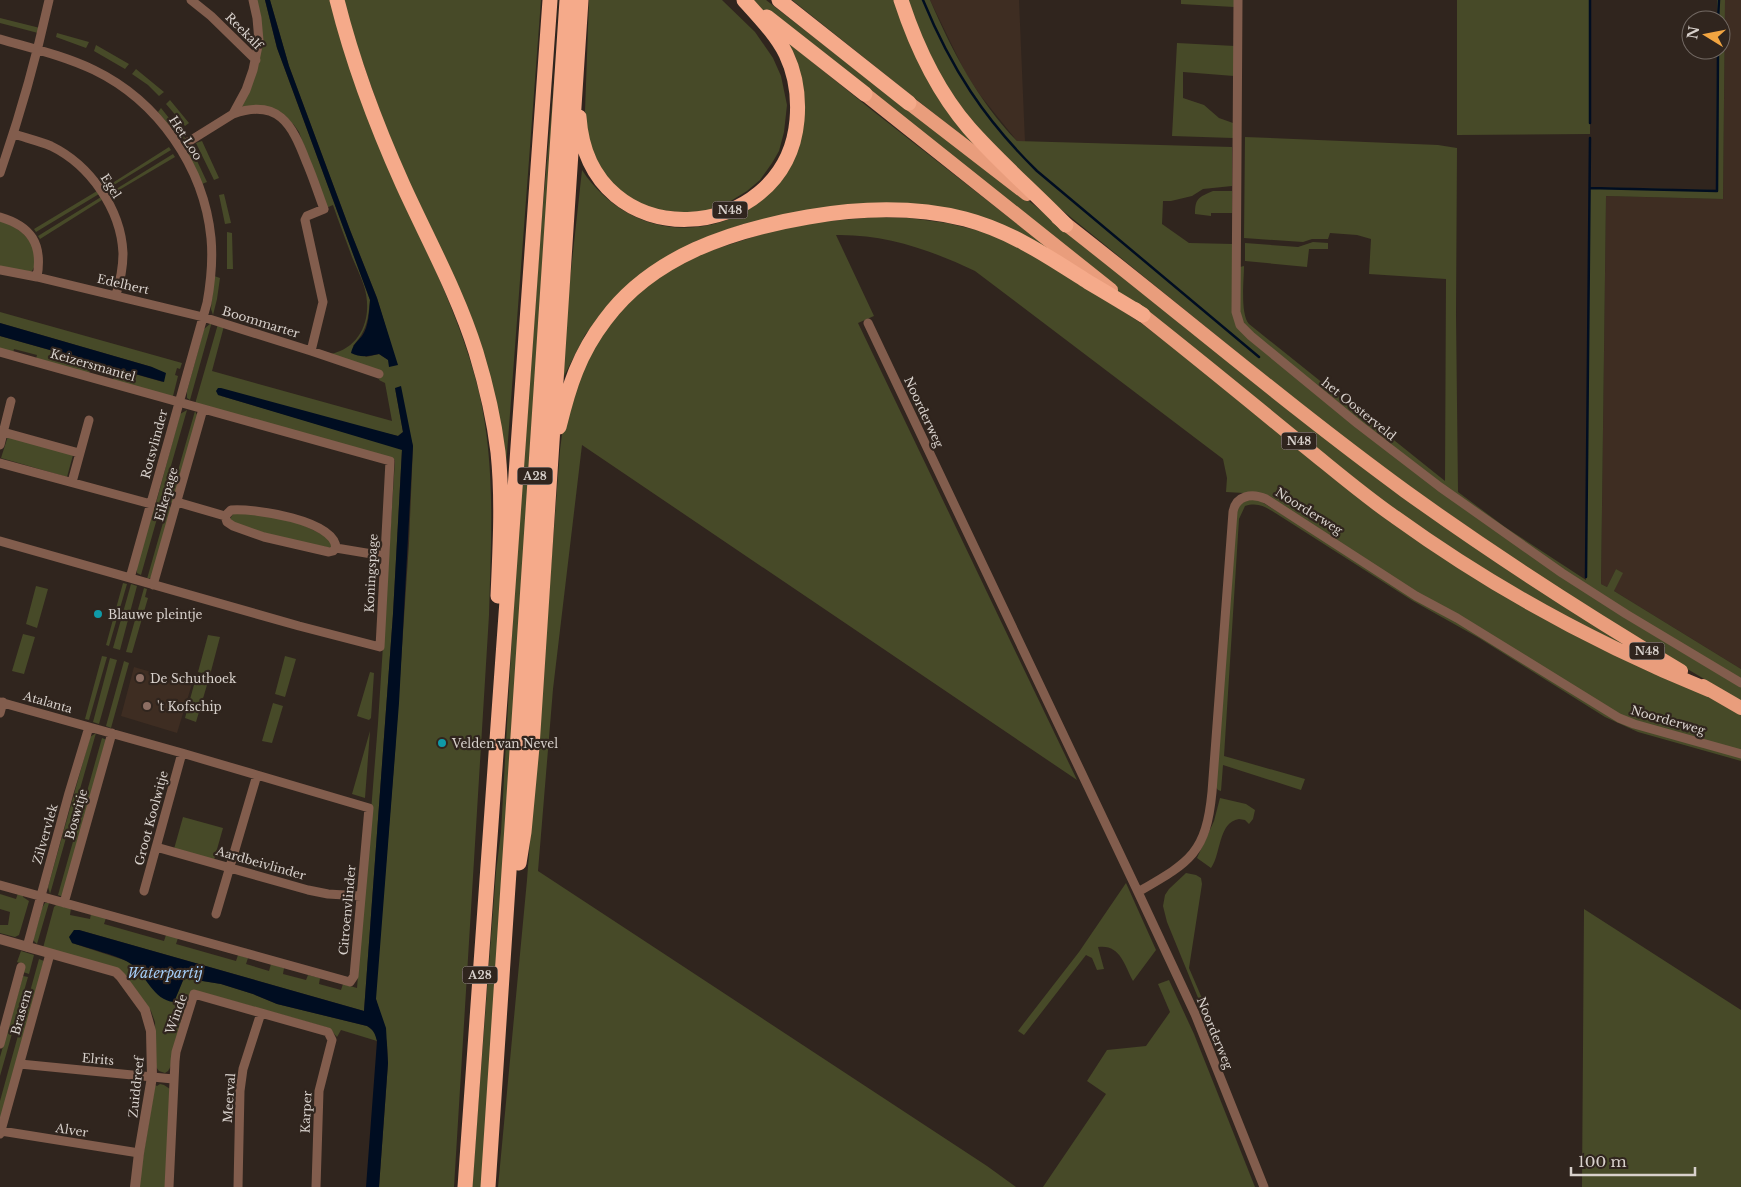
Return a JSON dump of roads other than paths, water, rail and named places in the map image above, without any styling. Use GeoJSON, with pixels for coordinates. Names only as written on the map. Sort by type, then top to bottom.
{"type":"FeatureCollection","features":[{"type":"Feature","properties":{"kind":"highway","name":"A28"},"geometry":{"type":"LineString","coordinates":[[337,0],[352,55],[368,102],[403,185],[453,292],[476,350],[486,390],[498,453],[500,493],[497,623],[499,709]]}},
{"type":"Feature","properties":{"kind":"highway","name":"A28"},"geometry":{"type":"LineString","coordinates":[[465,1187],[550,0]]}},
{"type":"Feature","properties":{"kind":"highway","name":"A28"},"geometry":{"type":"LineString","coordinates":[[488,1187],[567,0]]}},
{"type":"Feature","properties":{"kind":"highway","name":"A28"},"geometry":{"type":"LineString","coordinates":[[504,953],[524,832],[530,766],[581,0]]}},
{"type":"Feature","properties":{"kind":"highway","name":"N48"},"geometry":{"type":"LineString","coordinates":[[575,74],[579,124],[583,144],[598,177],[616,197],[627,205],[645,213],[669,219],[692,220],[732,210],[750,200],[767,186],[782,166],[792,146],[799,106],[793,70],[785,52],[774,34],[745,0]]}},
{"type":"Feature","properties":{"kind":"highway","name":"N48"},"geometry":{"type":"LineString","coordinates":[[745,0],[1143,315],[1394,517],[1528,602],[1578,630],[1651,666],[1709,690]]}},
{"type":"Feature","properties":{"kind":"highway","name":"N48"},"geometry":{"type":"LineString","coordinates":[[779,0],[1066,225],[1206,338],[1406,491],[1497,555],[1709,690],[1741,708]]}},
{"type":"Feature","properties":{"kind":"highway","name":"N48"},"geometry":{"type":"LineString","coordinates":[[900,0],[931,74],[954,108],[982,143],[1066,225]]}},
{"type":"Feature","properties":{"kind":"highway","name":"A28"},"geometry":{"type":"LineString","coordinates":[[550,462],[574,372],[587,346],[615,307],[637,285],[674,259],[712,242],[754,228],[790,220],[859,210],[917,210],[965,219],[992,228],[1032,246],[1143,315]]}},
{"type":"Feature","properties":{"kind":"street"},"geometry":{"type":"LineString","coordinates":[[0,173],[14,134],[50,0]]}},
{"type":"Feature","properties":{"kind":"street","name":"Reekalf"},"geometry":{"type":"LineString","coordinates":[[191,0],[225,28],[256,60]]}},
{"type":"Feature","properties":{"kind":"street"},"geometry":{"type":"LineString","coordinates":[[180,147],[233,114],[250,80],[259,41],[259,30],[253,0]]}},
{"type":"Feature","properties":{"kind":"street","name":"het Oosterveld"},"geometry":{"type":"LineString","coordinates":[[1238,0],[1236,312],[1240,325],[1274,356],[1358,424],[1440,487],[1515,541],[1626,614],[1741,683]]}},
{"type":"Feature","properties":{"kind":"street","name":"Het Loo"},"geometry":{"type":"LineString","coordinates":[[0,39],[81,64],[112,79],[150,110],[171,134],[180,147],[201,192],[209,221],[212,262],[211,281],[204,317]]}},
{"type":"Feature","properties":{"kind":"street","name":"Boommarter"},"geometry":{"type":"LineString","coordinates":[[233,114],[247,109],[264,110],[280,116],[288,124],[299,142],[324,209],[306,216],[305,220],[323,302],[311,350]]}},
{"type":"Feature","properties":{"kind":"street","name":"Egel"},"geometry":{"type":"LineString","coordinates":[[14,134],[50,146],[78,163],[97,185],[109,205],[120,235],[122,269],[116,295]]}},
{"type":"Feature","properties":{"kind":"street"},"geometry":{"type":"LineString","coordinates":[[0,217],[20,225],[32,237],[38,252],[37,277]]}},
{"type":"Feature","properties":{"kind":"street","name":"Edelhert"},"geometry":{"type":"LineString","coordinates":[[0,270],[116,295],[204,317]]}},
{"type":"Feature","properties":{"kind":"street","name":"Boommarter"},"geometry":{"type":"LineString","coordinates":[[204,317],[311,350],[379,374]]}},
{"type":"Feature","properties":{"kind":"street","name":"Rotsvlinder"},"geometry":{"type":"LineString","coordinates":[[130,578],[178,402],[204,317]]}},
{"type":"Feature","properties":{"kind":"street","name":"Noorderweg"},"geometry":{"type":"LineString","coordinates":[[868,323],[1195,1014],[1264,1187]]}},
{"type":"Feature","properties":{"kind":"street","name":"Keizersmantel"},"geometry":{"type":"LineString","coordinates":[[0,352],[178,402]]}},
{"type":"Feature","properties":{"kind":"street"},"geometry":{"type":"LineString","coordinates":[[0,445],[11,401]]}},
{"type":"Feature","properties":{"kind":"street","name":"Koningspage"},"geometry":{"type":"LineString","coordinates":[[130,578],[380,647],[390,461],[178,402]]}},
{"type":"Feature","properties":{"kind":"street","name":"Eikepage"},"geometry":{"type":"LineString","coordinates":[[153,585],[203,409]]}},
{"type":"Feature","properties":{"kind":"street"},"geometry":{"type":"LineString","coordinates":[[72,482],[89,420]]}},
{"type":"Feature","properties":{"kind":"street"},"geometry":{"type":"LineString","coordinates":[[3,432],[79,453]]}},
{"type":"Feature","properties":{"kind":"street"},"geometry":{"type":"LineString","coordinates":[[0,463],[150,504]]}},
{"type":"Feature","properties":{"kind":"street","name":"Noorderweg"},"geometry":{"type":"LineString","coordinates":[[1138,892],[1183,865],[1196,850],[1206,829],[1212,792],[1233,512],[1239,499],[1246,496],[1258,496],[1266,499],[1416,596],[1457,618],[1619,718],[1741,754]]}},
{"type":"Feature","properties":{"kind":"street"},"geometry":{"type":"LineString","coordinates":[[177,502],[225,516]]}},
{"type":"Feature","properties":{"kind":"street"},"geometry":{"type":"LineString","coordinates":[[225,516],[231,510],[241,509],[282,515],[304,522],[334,538],[336,548]]}},
{"type":"Feature","properties":{"kind":"street"},"geometry":{"type":"LineString","coordinates":[[225,516],[227,522],[233,526],[264,537],[329,552],[336,548],[384,556]]}},
{"type":"Feature","properties":{"kind":"street"},"geometry":{"type":"LineString","coordinates":[[0,541],[130,578]]}},
{"type":"Feature","properties":{"kind":"street"},"geometry":{"type":"LineString","coordinates":[[0,713],[2,702]]}},
{"type":"Feature","properties":{"kind":"street","name":"Atalanta"},"geometry":{"type":"LineString","coordinates":[[2,702],[89,727]]}},
{"type":"Feature","properties":{"kind":"street","name":"Citroenvlinder"},"geometry":{"type":"LineString","coordinates":[[41,896],[350,982],[354,976],[369,808],[182,752],[89,727]]}},
{"type":"Feature","properties":{"kind":"street","name":"Zilvervlek"},"geometry":{"type":"LineString","coordinates":[[27,947],[89,727]]}},
{"type":"Feature","properties":{"kind":"street","name":"Boswitje"},"geometry":{"type":"LineString","coordinates":[[64,903],[112,733]]}},
{"type":"Feature","properties":{"kind":"street","name":"Groot Koolwitje"},"geometry":{"type":"LineString","coordinates":[[144,891],[182,752]]}},
{"type":"Feature","properties":{"kind":"street"},"geometry":{"type":"LineString","coordinates":[[216,914],[257,775]]}},
{"type":"Feature","properties":{"kind":"street","name":"Aardbeivlinder"},"geometry":{"type":"LineString","coordinates":[[156,847],[308,890],[328,894],[361,896]]}},
{"type":"Feature","properties":{"kind":"street"},"geometry":{"type":"LineString","coordinates":[[0,885],[41,896]]}},
{"type":"Feature","properties":{"kind":"street","name":"Zuiddreef"},"geometry":{"type":"LineString","coordinates":[[0,939],[116,972],[145,1010],[150,1024],[152,1077],[135,1187]]}},
{"type":"Feature","properties":{"kind":"street","name":"Brasem"},"geometry":{"type":"LineString","coordinates":[[0,1133],[50,954]]}},
{"type":"Feature","properties":{"kind":"street"},"geometry":{"type":"LineString","coordinates":[[0,1044],[21,967]]}},
{"type":"Feature","properties":{"kind":"street","name":"Winde"},"geometry":{"type":"LineString","coordinates":[[169,1187],[173,1079],[176,1052],[194,994],[328,1032],[332,1040]]}},
{"type":"Feature","properties":{"kind":"street","name":"Meerval"},"geometry":{"type":"LineString","coordinates":[[238,1187],[240,1091],[243,1069],[261,1013]]}},
{"type":"Feature","properties":{"kind":"street","name":"Karper"},"geometry":{"type":"LineString","coordinates":[[316,1187],[319,1090],[332,1040]]}},
{"type":"Feature","properties":{"kind":"street","name":"Elrits"},"geometry":{"type":"LineString","coordinates":[[20,1064],[173,1079]]}},
{"type":"Feature","properties":{"kind":"street","name":"Alver"},"geometry":{"type":"LineString","coordinates":[[0,1133],[139,1153]]}},
{"type":"Feature","properties":{"kind":"water"},"geometry":{"type":"Polygon","coordinates":[[[265,0],[270,0],[289,66],[377,298],[398,365],[389,367],[388,360],[379,354],[362,356],[351,353],[354,345],[366,328],[370,300],[277,48],[265,0]]]}},
{"type":"Feature","properties":{"kind":"water"},"geometry":{"type":"Polygon","coordinates":[[[0,323],[152,367],[166,373],[164,382],[0,336],[0,323]]]}},
{"type":"Feature","properties":{"kind":"water","name":"Waterpartij"},"geometry":{"type":"Polygon","coordinates":[[[401,386],[413,446],[399,703],[376,999],[386,1028],[388,1063],[379,1187],[366,1187],[377,1041],[371,1029],[367,1026],[277,1004],[221,984],[184,978],[174,1002],[167,1000],[155,992],[137,969],[127,961],[72,943],[69,937],[74,930],[79,930],[364,1011],[393,614],[402,450],[218,395],[216,391],[218,388],[221,388],[398,436],[403,432],[395,388],[401,386]]]}},
{"type":"Feature","properties":{"kind":"waterway"},"geometry":{"type":"LineString","coordinates":[[923,0],[957,70],[985,112],[1018,152],[1037,171],[1259,357]]}},
{"type":"Feature","properties":{"kind":"waterway"},"geometry":{"type":"LineString","coordinates":[[1590,0],[1590,123]]}},
{"type":"Feature","properties":{"kind":"waterway"},"geometry":{"type":"LineString","coordinates":[[1718,10],[1719,0]]}},
{"type":"Feature","properties":{"kind":"waterway"},"geometry":{"type":"LineString","coordinates":[[1590,188],[1717,191],[1718,60]]}},
{"type":"Feature","properties":{"kind":"waterway"},"geometry":{"type":"LineString","coordinates":[[1586,577],[1590,138]]}},
{"type":"Feature","properties":{"kind":"place","name":"Blauwe pleintje"},"geometry":{"type":"Point","coordinates":[98,614]}},
{"type":"Feature","properties":{"kind":"place","name":"De Schuthoek"},"geometry":{"type":"Point","coordinates":[140,678]}},
{"type":"Feature","properties":{"kind":"place","name":"'t Kofschip"},"geometry":{"type":"Point","coordinates":[147,706]}},
{"type":"Feature","properties":{"kind":"place","name":"Velden van Nevel"},"geometry":{"type":"Point","coordinates":[442,743]}}]}
